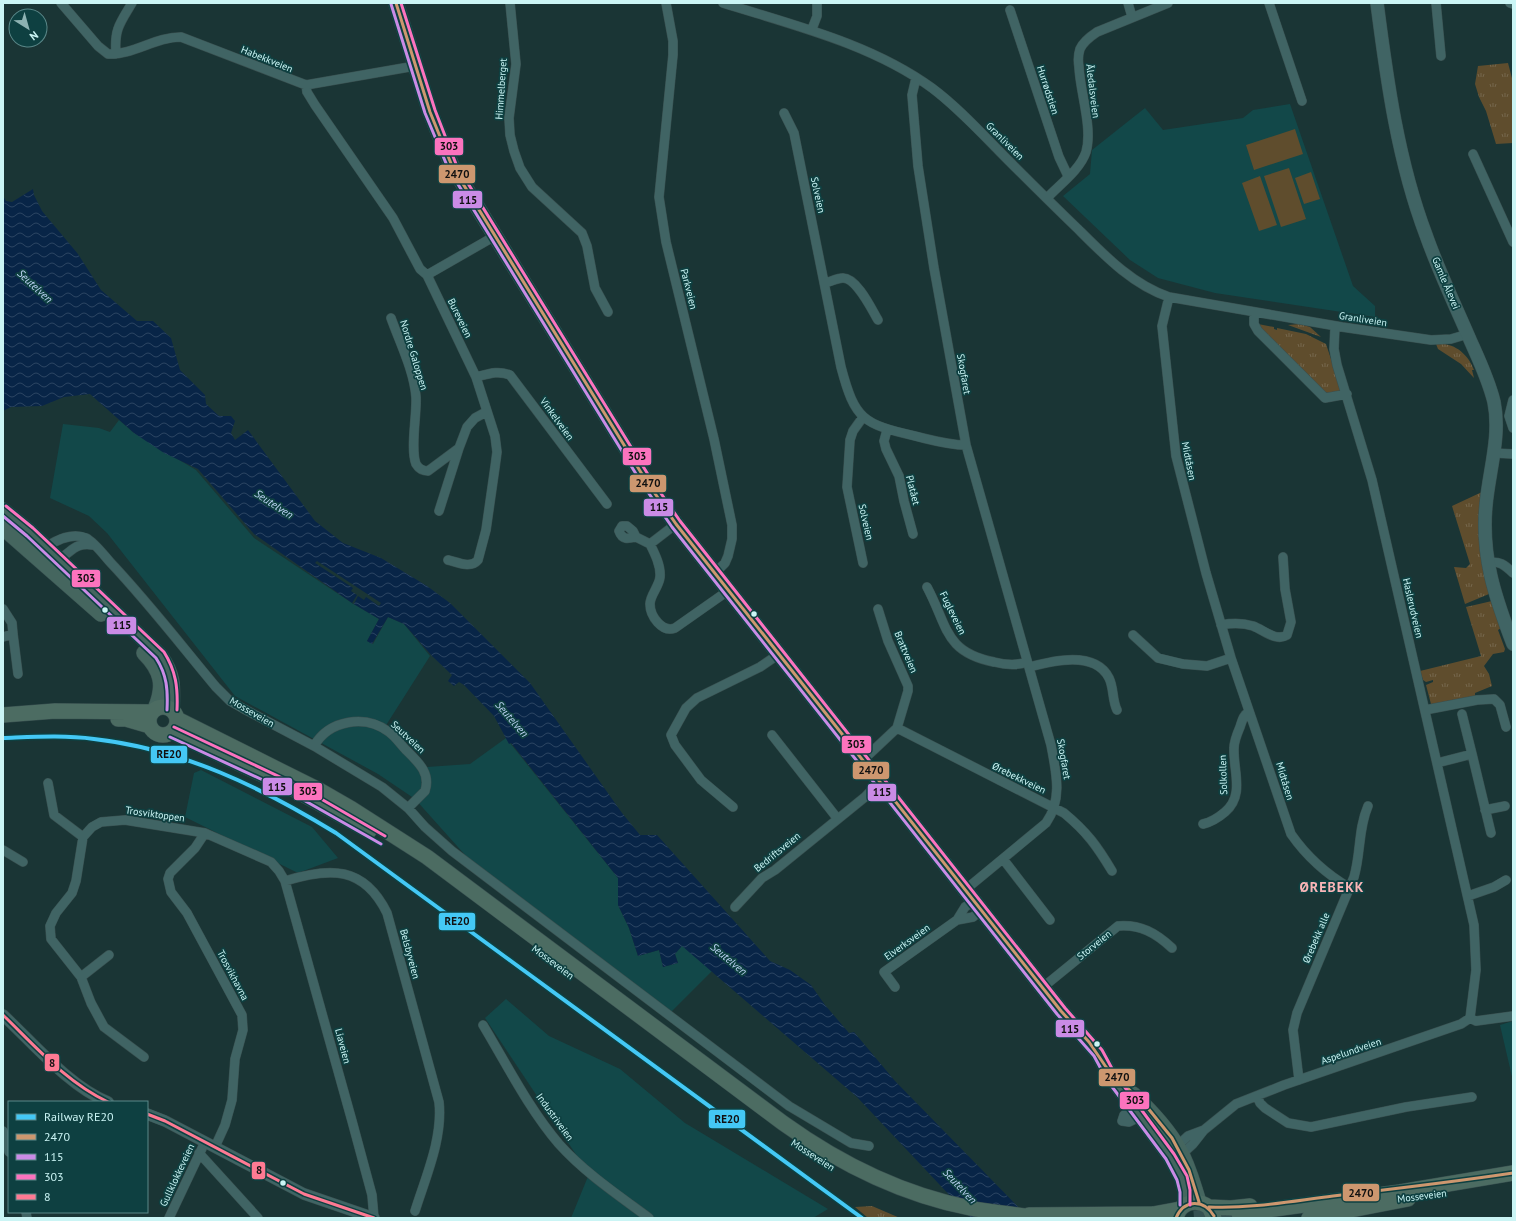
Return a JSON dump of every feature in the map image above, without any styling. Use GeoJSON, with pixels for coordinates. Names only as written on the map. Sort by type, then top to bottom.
{"type":"FeatureCollection","features":[{"type":"Feature","properties":{"kind":"highway"},"geometry":{"type":"LineString","coordinates":[[3,724],[54,719],[126,719],[152,716],[165,707],[174,720],[161,735],[155,732],[152,716]]}},
{"type":"Feature","properties":{"kind":"highway"},"geometry":{"type":"LineString","coordinates":[[3,715],[55,711],[152,716]]}},
{"type":"Feature","properties":{"kind":"highway","name":"Mosseveien"},"geometry":{"type":"LineString","coordinates":[[174,720],[386,842],[463,895],[797,1146],[832,1168],[862,1184],[922,1202]]}},
{"type":"Feature","properties":{"kind":"highway","name":"Mosseveien"},"geometry":{"type":"LineString","coordinates":[[1239,1214],[1400,1192],[1428,1186],[1513,1173]]}},
{"type":"Feature","properties":{"kind":"highway","name":"Mosseveien"},"geometry":{"type":"LineString","coordinates":[[1260,1218],[1385,1200],[1414,1198],[1513,1182]]}},
{"type":"Feature","properties":{"kind":"highway"},"geometry":{"type":"LineString","coordinates":[[1024,1215],[1153,1214],[1231,1208],[1398,1188],[1428,1186]]}},
{"type":"Feature","properties":{"kind":"highway"},"geometry":{"type":"LineString","coordinates":[[1309,1218],[1386,1205],[1414,1198]]}},
{"type":"Feature","properties":{"kind":"highway"},"geometry":{"type":"LineString","coordinates":[[922,1202],[1039,1218]]}},
{"type":"Feature","properties":{"kind":"highway"},"geometry":{"type":"LineString","coordinates":[[922,1202],[966,1218]]}},
{"type":"Feature","properties":{"kind":"main road"},"geometry":{"type":"LineString","coordinates":[[396,3],[414,66],[430,112],[452,166],[641,473],[676,524],[1042,988],[1089,1042],[1106,1067],[1176,1152],[1194,1210]]}},
{"type":"Feature","properties":{"kind":"main road","name":"Gamle Ålevei"},"geometry":{"type":"LineString","coordinates":[[1378,3],[1401,152],[1411,189],[1436,262],[1484,371],[1493,400],[1496,417],[1494,454],[1486,503],[1485,529],[1487,563],[1497,602],[1513,644]]}},
{"type":"Feature","properties":{"kind":"main road"},"geometry":{"type":"LineString","coordinates":[[3,510],[46,547],[160,655],[172,677],[174,720]]}},
{"type":"Feature","properties":{"kind":"main road"},"geometry":{"type":"LineString","coordinates":[[3,528],[130,639],[150,659],[161,680],[161,690],[152,716]]}},
{"type":"Feature","properties":{"kind":"street"},"geometry":{"type":"LineString","coordinates":[[61,3],[98,46],[108,54],[116,54],[114,38],[132,3]]}},
{"type":"Feature","properties":{"kind":"street","name":"Himmelberget"},"geometry":{"type":"LineString","coordinates":[[510,3],[516,64],[509,118],[510,135],[514,151],[520,168],[532,187],[582,233],[587,246],[595,288],[608,312]]}},
{"type":"Feature","properties":{"kind":"street","name":"Parkveien"},"geometry":{"type":"LineString","coordinates":[[666,3],[673,41],[673,55],[659,197],[666,242],[714,439],[732,525],[730,552],[725,563],[715,573]]}},
{"type":"Feature","properties":{"kind":"street","name":"Granliveien"},"geometry":{"type":"LineString","coordinates":[[723,3],[812,29],[871,54],[932,88],[956,108],[1117,267],[1146,287],[1169,298],[1335,326],[1431,340],[1451,339],[1468,334]]}},
{"type":"Feature","properties":{"kind":"street"},"geometry":{"type":"LineString","coordinates":[[812,29],[817,16],[817,3]]}},
{"type":"Feature","properties":{"kind":"street"},"geometry":{"type":"LineString","coordinates":[[1128,3],[1132,17]]}},
{"type":"Feature","properties":{"kind":"street","name":"Åledalsveien"},"geometry":{"type":"LineString","coordinates":[[1047,198],[1083,158],[1088,142],[1079,80],[1078,58],[1080,49],[1097,32],[1168,3]]}},
{"type":"Feature","properties":{"kind":"street"},"geometry":{"type":"LineString","coordinates":[[1269,3],[1302,101]]}},
{"type":"Feature","properties":{"kind":"street"},"geometry":{"type":"LineString","coordinates":[[1436,3],[1441,56]]}},
{"type":"Feature","properties":{"kind":"street","name":"Hurrødstien"},"geometry":{"type":"LineString","coordinates":[[1010,10],[1059,157],[1068,176]]}},
{"type":"Feature","properties":{"kind":"street","name":"Habekkveien"},"geometry":{"type":"LineString","coordinates":[[116,54],[126,53],[170,37],[181,37],[306,85]]}},
{"type":"Feature","properties":{"kind":"street"},"geometry":{"type":"LineString","coordinates":[[306,85],[414,66]]}},
{"type":"Feature","properties":{"kind":"street","name":"Skogfaret"},"geometry":{"type":"LineString","coordinates":[[916,78],[912,94],[918,166],[935,275],[966,445],[1049,738],[1056,771],[1057,787],[1054,808],[1046,823],[1002,859],[973,900]]}},
{"type":"Feature","properties":{"kind":"street","name":"Bureveien"},"geometry":{"type":"LineString","coordinates":[[306,85],[307,92],[314,105],[393,218],[420,269],[427,275],[476,376],[494,436],[497,452],[484,539],[476,563],[469,565],[448,560]]}},
{"type":"Feature","properties":{"kind":"street","name":"Solveien"},"geometry":{"type":"LineString","coordinates":[[784,113],[794,133],[846,387],[854,404],[864,417],[887,430],[945,443],[966,445]]}},
{"type":"Feature","properties":{"kind":"street"},"geometry":{"type":"LineString","coordinates":[[1474,154],[1513,242]]}},
{"type":"Feature","properties":{"kind":"street"},"geometry":{"type":"LineString","coordinates":[[427,275],[495,236]]}},
{"type":"Feature","properties":{"kind":"street"},"geometry":{"type":"LineString","coordinates":[[825,284],[843,278],[852,282],[866,300],[878,320]]}},
{"type":"Feature","properties":{"kind":"street","name":"Midtåsen"},"geometry":{"type":"LineString","coordinates":[[1169,298],[1162,326],[1176,456],[1231,658],[1291,834],[1310,859],[1324,871],[1350,888]]}},
{"type":"Feature","properties":{"kind":"street"},"geometry":{"type":"LineString","coordinates":[[1254,313],[1254,324],[1258,331],[1325,398],[1347,394]]}},
{"type":"Feature","properties":{"kind":"street","name":"Nordre Galoppen"},"geometry":{"type":"LineString","coordinates":[[391,318],[410,371],[416,396],[414,454],[416,464],[424,471],[428,471],[460,448]]}},
{"type":"Feature","properties":{"kind":"street","name":"Haslerudveien"},"geometry":{"type":"LineString","coordinates":[[1335,326],[1334,349],[1372,480],[1468,896],[1476,948],[1476,970],[1470,1018]]}},
{"type":"Feature","properties":{"kind":"street","name":"Vinkelveien"},"geometry":{"type":"LineString","coordinates":[[476,376],[494,372],[503,372],[510,375],[607,504]]}},
{"type":"Feature","properties":{"kind":"street"},"geometry":{"type":"LineString","coordinates":[[1513,400],[1509,416],[1513,428]]}},
{"type":"Feature","properties":{"kind":"street"},"geometry":{"type":"LineString","coordinates":[[439,512],[468,427],[475,418],[486,412]]}},
{"type":"Feature","properties":{"kind":"street","name":"Solveien"},"geometry":{"type":"LineString","coordinates":[[863,563],[847,487],[852,431],[864,417]]}},
{"type":"Feature","properties":{"kind":"street","name":"Platået"},"geometry":{"type":"LineString","coordinates":[[887,430],[884,441],[886,449],[900,476],[904,501],[913,534]]}},
{"type":"Feature","properties":{"kind":"street"},"geometry":{"type":"LineString","coordinates":[[1494,454],[1513,454]]}},
{"type":"Feature","properties":{"kind":"street"},"geometry":{"type":"LineString","coordinates":[[650,544],[676,524]]}},
{"type":"Feature","properties":{"kind":"street","name":"Mosseveien"},"geometry":{"type":"LineString","coordinates":[[46,547],[56,540],[78,536],[87,539],[121,574],[216,687],[230,701],[314,746],[382,787],[408,808],[425,827],[452,851],[771,1093],[803,1116],[851,1143],[869,1146]]}},
{"type":"Feature","properties":{"kind":"street"},"geometry":{"type":"LineString","coordinates":[[636,537],[650,544],[659,567],[660,577],[650,603],[651,609],[663,628],[670,630],[675,628],[722,595]]}},
{"type":"Feature","properties":{"kind":"street"},"geometry":{"type":"LineString","coordinates":[[46,547],[43,563],[58,559],[75,546],[83,544],[93,545]]}},
{"type":"Feature","properties":{"kind":"street"},"geometry":{"type":"LineString","coordinates":[[1221,625],[1244,624],[1276,638],[1283,638],[1287,636],[1291,622],[1283,557]]}},
{"type":"Feature","properties":{"kind":"street"},"geometry":{"type":"LineString","coordinates":[[1487,563],[1496,561],[1506,566],[1513,573]]}},
{"type":"Feature","properties":{"kind":"street","name":"Fugleveien"},"geometry":{"type":"LineString","coordinates":[[927,587],[938,606],[949,634],[961,650],[977,658],[1016,666],[1028,665]]}},
{"type":"Feature","properties":{"kind":"street"},"geometry":{"type":"LineString","coordinates":[[3,609],[12,623],[18,674]]}},
{"type":"Feature","properties":{"kind":"street","name":"Brattveien"},"geometry":{"type":"LineString","coordinates":[[863,760],[896,728],[908,691],[908,686],[888,641],[878,609]]}},
{"type":"Feature","properties":{"kind":"street"},"geometry":{"type":"LineString","coordinates":[[3,637],[13,634]]}},
{"type":"Feature","properties":{"kind":"street"},"geometry":{"type":"LineString","coordinates":[[1133,635],[1158,658],[1184,664],[1207,666],[1231,658]]}},
{"type":"Feature","properties":{"kind":"street"},"geometry":{"type":"LineString","coordinates":[[733,806],[701,780],[675,745],[671,735],[686,708],[697,698],[760,667],[779,654]]}},
{"type":"Feature","properties":{"kind":"street"},"geometry":{"type":"LineString","coordinates":[[1028,665],[1061,661],[1093,662],[1108,676],[1114,704],[1117,710]]}},
{"type":"Feature","properties":{"kind":"street"},"geometry":{"type":"LineString","coordinates":[[1425,710],[1487,698],[1497,702],[1508,716],[1506,727]]}},
{"type":"Feature","properties":{"kind":"street","name":"Solkollen"},"geometry":{"type":"LineString","coordinates":[[1203,824],[1212,822],[1220,816],[1231,807],[1235,799],[1237,783],[1235,742],[1243,719],[1249,712]]}},
{"type":"Feature","properties":{"kind":"street"},"geometry":{"type":"LineString","coordinates":[[1462,714],[1491,833]]}},
{"type":"Feature","properties":{"kind":"street","name":"Seutveien"},"geometry":{"type":"LineString","coordinates":[[314,746],[323,733],[348,723],[370,722],[390,732],[420,763],[425,775],[425,792],[408,808]]}},
{"type":"Feature","properties":{"kind":"street","name":"Ørebekkveien"},"geometry":{"type":"LineString","coordinates":[[896,728],[1054,808],[1084,830],[1098,847],[1112,871]]}},
{"type":"Feature","properties":{"kind":"street"},"geometry":{"type":"LineString","coordinates":[[772,735],[837,818]]}},
{"type":"Feature","properties":{"kind":"street"},"geometry":{"type":"LineString","coordinates":[[1438,763],[1472,754]]}},
{"type":"Feature","properties":{"kind":"street"},"geometry":{"type":"LineString","coordinates":[[48,783],[54,815],[83,837],[78,858],[76,881],[72,893],[56,913],[50,926],[51,939],[81,977],[91,1003],[104,1027],[144,1057]]}},
{"type":"Feature","properties":{"kind":"street","name":"Bedriftsveien"},"geometry":{"type":"LineString","coordinates":[[735,906],[762,878],[775,870],[837,818],[882,784]]}},
{"type":"Feature","properties":{"kind":"street","name":"Ørebekk alle"},"geometry":{"type":"LineString","coordinates":[[1299,1080],[1294,1030],[1297,1013],[1350,888],[1358,861],[1361,825],[1368,806]]}},
{"type":"Feature","properties":{"kind":"street"},"geometry":{"type":"LineString","coordinates":[[1486,810],[1505,806]]}},
{"type":"Feature","properties":{"kind":"street","name":"Trosviktoppen"},"geometry":{"type":"LineString","coordinates":[[83,837],[92,827],[101,822],[125,820],[205,833]]}},
{"type":"Feature","properties":{"kind":"street"},"geometry":{"type":"LineString","coordinates":[[205,833],[271,862],[285,881]]}},
{"type":"Feature","properties":{"kind":"street","name":"Trosvikhavna"},"geometry":{"type":"LineString","coordinates":[[205,833],[195,848],[170,874],[168,880],[171,892],[187,913],[242,1015],[243,1030],[235,1059],[232,1100],[225,1126],[210,1144]]}},
{"type":"Feature","properties":{"kind":"street"},"geometry":{"type":"LineString","coordinates":[[3,850],[23,862]]}},
{"type":"Feature","properties":{"kind":"street"},"geometry":{"type":"LineString","coordinates":[[1002,859],[1050,920]]}},
{"type":"Feature","properties":{"kind":"street","name":"Belsbyveien"},"geometry":{"type":"LineString","coordinates":[[285,881],[320,873],[348,874],[356,877],[372,889],[380,898],[387,913],[439,1102],[441,1116],[436,1143],[415,1211]]}},
{"type":"Feature","properties":{"kind":"street"},"geometry":{"type":"LineString","coordinates":[[1468,896],[1494,887],[1506,880]]}},
{"type":"Feature","properties":{"kind":"street","name":"Liaveien"},"geometry":{"type":"LineString","coordinates":[[285,881],[372,1195],[374,1218]]}},
{"type":"Feature","properties":{"kind":"street","name":"Elverksveien"},"geometry":{"type":"LineString","coordinates":[[895,987],[884,972],[957,920],[973,917],[973,900]]}},
{"type":"Feature","properties":{"kind":"street","name":"Storveien"},"geometry":{"type":"LineString","coordinates":[[1042,988],[1118,926],[1127,925],[1148,930],[1156,934],[1172,948]]}},
{"type":"Feature","properties":{"kind":"street"},"geometry":{"type":"LineString","coordinates":[[81,977],[110,955]]}},
{"type":"Feature","properties":{"kind":"street"},"geometry":{"type":"LineString","coordinates":[[3,1015],[71,1079],[100,1101]]}},
{"type":"Feature","properties":{"kind":"street"},"geometry":{"type":"LineString","coordinates":[[1470,1018],[1476,1021],[1513,1016]]}},
{"type":"Feature","properties":{"kind":"street","name":"Aspelundveien"},"geometry":{"type":"LineString","coordinates":[[1176,1152],[1193,1144],[1204,1130],[1236,1104],[1299,1080],[1454,1027],[1470,1018]]}},
{"type":"Feature","properties":{"kind":"street","name":"Industriveien"},"geometry":{"type":"LineString","coordinates":[[483,1025],[536,1112],[559,1144],[587,1172],[649,1218]]}},
{"type":"Feature","properties":{"kind":"street"},"geometry":{"type":"LineString","coordinates":[[1257,1096],[1260,1103],[1265,1108],[1288,1123],[1311,1127],[1406,1107],[1472,1097]]}},
{"type":"Feature","properties":{"kind":"street"},"geometry":{"type":"LineString","coordinates":[[148,1114],[165,1121],[304,1194],[374,1218]]}},
{"type":"Feature","properties":{"kind":"street"},"geometry":{"type":"LineString","coordinates":[[3,1131],[8,1148]]}},
{"type":"Feature","properties":{"kind":"street","name":"Gullklokkeveien"},"geometry":{"type":"LineString","coordinates":[[169,1218],[199,1153],[210,1144]]}},
{"type":"Feature","properties":{"kind":"street"},"geometry":{"type":"LineString","coordinates":[[199,1153],[258,1218]]}},
{"type":"Feature","properties":{"kind":"shaded area"},"geometry":{"type":"Polygon","coordinates":[[[1290,104],[1353,286],[1375,306],[1375,317],[1215,293],[1158,278],[1130,260],[1063,196],[1090,174],[1092,150],[1145,108],[1163,130],[1243,118],[1253,110],[1290,104]]]}},
{"type":"Feature","properties":{"kind":"shaded area"},"geometry":{"type":"Polygon","coordinates":[[[119,420],[134,433],[196,470],[254,538],[352,603],[379,619],[367,641],[373,644],[388,617],[404,624],[430,656],[383,730],[427,767],[470,764],[506,738],[618,878],[618,905],[629,928],[638,956],[659,950],[663,967],[678,963],[675,954],[682,945],[712,971],[669,1014],[483,875],[415,799],[378,774],[235,696],[107,533],[89,516],[50,498],[63,424],[99,428],[110,432],[119,420]]]}},
{"type":"Feature","properties":{"kind":"shaded area"},"geometry":{"type":"Polygon","coordinates":[[[201,770],[312,827],[338,858],[298,873],[185,817],[194,773],[201,770]]]}},
{"type":"Feature","properties":{"kind":"shaded area"},"geometry":{"type":"Polygon","coordinates":[[[506,999],[549,1036],[620,1069],[685,1123],[828,1209],[813,1218],[571,1218],[589,1174],[485,1018],[506,999]]]}},
{"type":"Feature","properties":{"kind":"shaded area"},"geometry":{"type":"Polygon","coordinates":[[[1513,1021],[1513,1081],[1500,1025],[1513,1021]]]}},
{"type":"Feature","properties":{"kind":"green space"},"geometry":{"type":"Polygon","coordinates":[[[1508,63],[1513,82],[1513,143],[1496,144],[1486,111],[1479,97],[1475,84],[1478,66],[1508,63]]]}},
{"type":"Feature","properties":{"kind":"green space"},"geometry":{"type":"Polygon","coordinates":[[[1295,129],[1303,154],[1254,170],[1246,145],[1295,129]]]}},
{"type":"Feature","properties":{"kind":"green space"},"geometry":{"type":"Polygon","coordinates":[[[1289,168],[1306,219],[1281,227],[1264,176],[1289,168]]]}},
{"type":"Feature","properties":{"kind":"green space"},"geometry":{"type":"Polygon","coordinates":[[[1311,172],[1320,199],[1304,204],[1295,178],[1311,172]]]}},
{"type":"Feature","properties":{"kind":"green space"},"geometry":{"type":"Polygon","coordinates":[[[1260,176],[1277,225],[1259,231],[1242,183],[1260,176]]]}},
{"type":"Feature","properties":{"kind":"green space"},"geometry":{"type":"Polygon","coordinates":[[[1258,324],[1274,327],[1274,329],[1277,330],[1277,328],[1306,334],[1326,344],[1342,392],[1326,394],[1259,328],[1258,324]]]}},
{"type":"Feature","properties":{"kind":"green space"},"geometry":{"type":"Polygon","coordinates":[[[1300,324],[1310,327],[1321,337],[1288,325],[1300,324]]]}},
{"type":"Feature","properties":{"kind":"green space"},"geometry":{"type":"Polygon","coordinates":[[[1436,344],[1449,345],[1460,350],[1468,359],[1474,370],[1472,370],[1474,378],[1461,364],[1438,349],[1436,344]]]}},
{"type":"Feature","properties":{"kind":"green space"},"geometry":{"type":"Polygon","coordinates":[[[1482,492],[1489,594],[1465,604],[1454,567],[1466,568],[1470,564],[1452,506],[1482,492]]]}},
{"type":"Feature","properties":{"kind":"green space"},"geometry":{"type":"Polygon","coordinates":[[[1492,601],[1501,628],[1498,630],[1505,649],[1504,652],[1493,654],[1484,666],[1489,674],[1492,686],[1475,693],[1475,697],[1439,705],[1431,704],[1426,685],[1433,682],[1433,680],[1426,682],[1423,680],[1420,671],[1481,656],[1466,607],[1492,601]]]}},
{"type":"Feature","properties":{"kind":"green space"},"geometry":{"type":"Polygon","coordinates":[[[872,1206],[900,1218],[868,1218],[855,1207],[872,1206]]]}},
{"type":"Feature","properties":{"kind":"water","name":"Seutelven"},"geometry":{"type":"Polygon","coordinates":[[[33,189],[34,195],[42,211],[78,254],[101,290],[137,321],[153,321],[171,338],[180,370],[205,395],[206,404],[219,416],[231,416],[235,421],[231,433],[235,440],[248,430],[315,521],[343,543],[381,558],[427,586],[450,603],[530,683],[622,813],[640,835],[657,835],[770,961],[790,970],[811,985],[825,1005],[849,1033],[854,1032],[895,1081],[1029,1218],[971,1218],[857,1097],[682,946],[675,954],[678,963],[663,967],[659,950],[638,956],[629,928],[618,905],[618,878],[511,743],[509,744],[494,716],[464,685],[459,682],[454,686],[448,681],[452,675],[432,656],[404,624],[388,617],[372,644],[367,641],[379,619],[352,603],[254,534],[198,469],[164,453],[134,433],[90,394],[64,397],[42,406],[11,407],[3,411],[3,196],[6,201],[12,202],[33,189]]]}},
{"type":"Feature","properties":{"kind":"pier"},"geometry":{"type":"Polygon","coordinates":[[[317,561],[381,603],[379,606],[366,597],[364,600],[358,596],[354,604],[352,603],[357,595],[351,591],[353,588],[315,563],[317,561]]]}},
{"type":"Feature","properties":{"kind":"tunnel"},"geometry":{"type":"LineString","coordinates":[[1194,1218],[1239,1214]]}},
{"type":"Feature","properties":{"kind":"rail line","name":"RE20"},"geometry":{"type":"LineString","coordinates":[[3,738],[71,737],[127,744],[159,751],[220,772],[279,800],[308,816],[336,833],[862,1218]]}},
{"type":"Feature","properties":{"kind":"transit line","name":"2470"},"geometry":{"type":"LineString","coordinates":[[396,3],[430,112],[452,166],[645,479],[676,524],[1061,1011],[1089,1042],[1106,1067],[1147,1107],[1172,1138],[1189,1170],[1199,1202]]}},
{"type":"Feature","properties":{"kind":"transit line","name":"303"},"geometry":{"type":"LineString","coordinates":[[401,3],[435,110],[456,164],[649,476],[680,521],[1065,1008],[1102,1050],[1115,1074],[1174,1154],[1187,1176],[1190,1190],[1190,1205]]}},
{"type":"Feature","properties":{"kind":"transit line","name":"115"},"geometry":{"type":"LineString","coordinates":[[391,4],[425,113],[448,168],[641,482],[672,527],[1057,1014],[1094,1056],[1107,1080],[1166,1159],[1177,1180],[1180,1192],[1180,1205]]}},
{"type":"Feature","properties":{"kind":"transit line","name":"303"},"geometry":{"type":"LineString","coordinates":[[6,506],[33,528],[164,652],[174,673],[177,694],[177,710]]}},
{"type":"Feature","properties":{"kind":"transit line","name":"115"},"geometry":{"type":"LineString","coordinates":[[3,516],[27,536],[156,658],[165,677],[167,710]]}},
{"type":"Feature","properties":{"kind":"transit line","name":"303"},"geometry":{"type":"LineString","coordinates":[[174,727],[297,785],[385,836]]}},
{"type":"Feature","properties":{"kind":"transit line","name":"115"},"geometry":{"type":"LineString","coordinates":[[170,737],[293,794],[381,844]]}},
{"type":"Feature","properties":{"kind":"transit line","name":"8"},"geometry":{"type":"LineString","coordinates":[[3,1015],[65,1074],[93,1094],[106,1101]]}},
{"type":"Feature","properties":{"kind":"transit line","name":"8"},"geometry":{"type":"LineString","coordinates":[[148,1114],[165,1121],[304,1194],[374,1218]]}},
{"type":"Feature","properties":{"kind":"transit line","name":"2470"},"geometry":{"type":"LineString","coordinates":[[1209,1207],[1240,1207],[1271,1204],[1513,1173]]}},
{"type":"Feature","properties":{"kind":"transit line","name":"2470"},"geometry":{"type":"LineString","coordinates":[[1176,1218],[1184,1207],[1194,1204],[1205,1206],[1214,1216]]}},
{"type":"Feature","properties":{"kind":"district","name":"ØREBEKK"},"geometry":{"type":"Point","coordinates":[1332,887]}}]}
